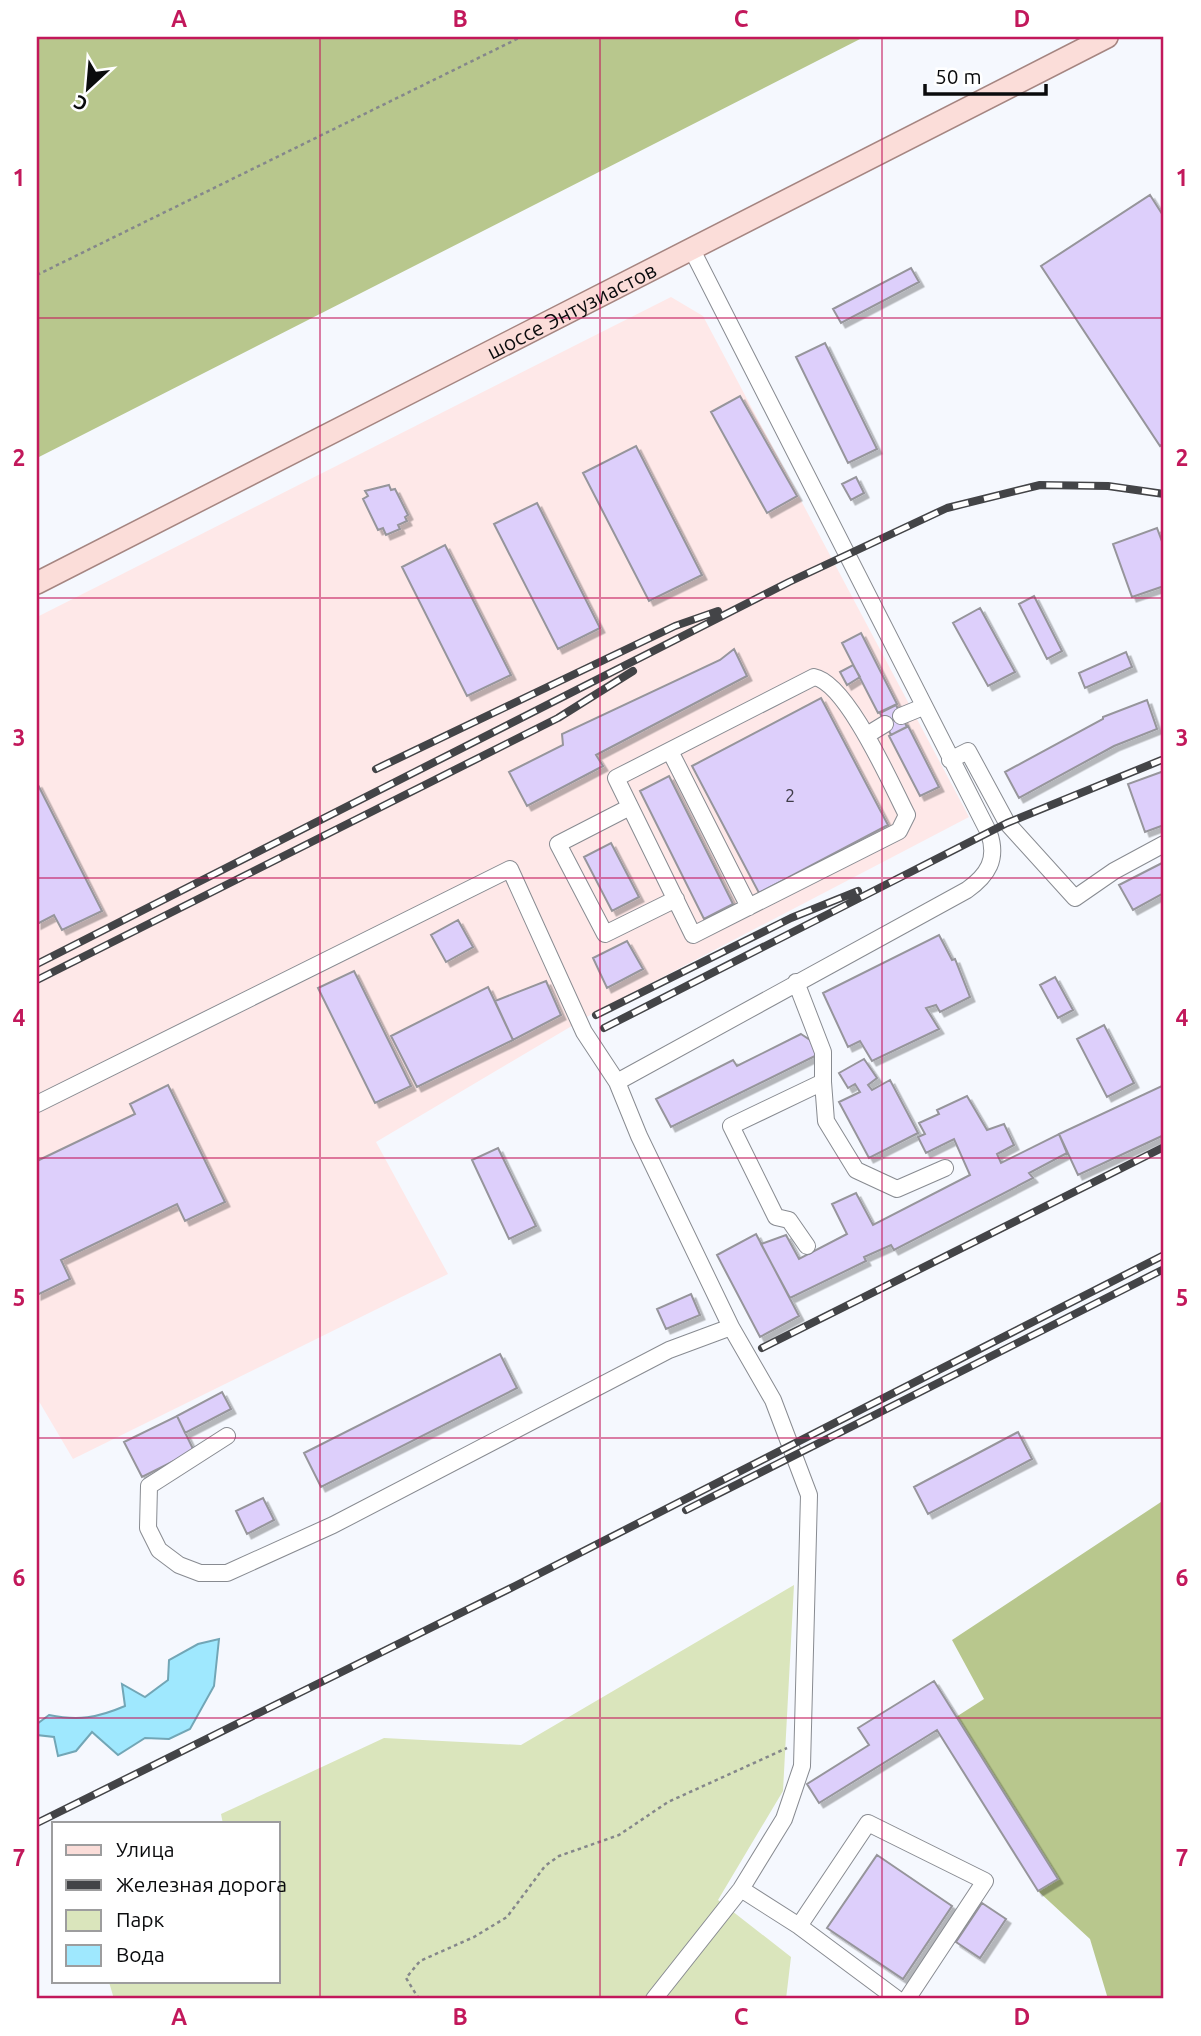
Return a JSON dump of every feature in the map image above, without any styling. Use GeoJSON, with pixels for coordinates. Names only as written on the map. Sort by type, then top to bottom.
{"type":"FeatureCollection","features":[{"type":"Feature","properties":{"kind":"main road","name":"шоссе Энтузиастов"},"geometry":{"type":"LineString","coordinates":[[37,583],[1107,37]]}},
{"type":"Feature","properties":{"kind":"street"},"geometry":{"type":"LineString","coordinates":[[617,1082],[984,878],[992,857],[992,843],[848,553],[691,248]]}},
{"type":"Feature","properties":{"kind":"street"},"geometry":{"type":"LineString","coordinates":[[814,677],[832,685],[867,735],[907,815],[900,831],[693,935],[616,778],[814,677]]}},
{"type":"Feature","properties":{"kind":"street"},"geometry":{"type":"LineString","coordinates":[[901,716],[923,707]]}},
{"type":"Feature","properties":{"kind":"street"},"geometry":{"type":"LineString","coordinates":[[867,735],[886,724]]}},
{"type":"Feature","properties":{"kind":"street"},"geometry":{"type":"LineString","coordinates":[[670,751],[749,906]]}},
{"type":"Feature","properties":{"kind":"street"},"geometry":{"type":"LineString","coordinates":[[950,760],[968,751],[1007,823],[1075,898],[1114,871],[1164,844]]}},
{"type":"Feature","properties":{"kind":"street"},"geometry":{"type":"LineString","coordinates":[[630,807],[558,844],[605,934],[676,899]]}},
{"type":"Feature","properties":{"kind":"street"},"geometry":{"type":"LineString","coordinates":[[37,1104],[510,869],[584,1032],[617,1082],[639,1136],[731,1327],[773,1400],[809,1495],[802,1766],[784,1819],[741,1889],[654,1999]]}},
{"type":"Feature","properties":{"kind":"street"},"geometry":{"type":"LineString","coordinates":[[796,982],[823,1052],[826,1121],[856,1170],[897,1189],[945,1168]]}},
{"type":"Feature","properties":{"kind":"street"},"geometry":{"type":"LineString","coordinates":[[807,1246],[789,1220],[776,1217],[731,1126],[823,1082]]}},
{"type":"Feature","properties":{"kind":"street"},"geometry":{"type":"LineString","coordinates":[[227,1436],[149,1486],[148,1528],[159,1550],[179,1565],[201,1573],[227,1573],[332,1525],[670,1350],[731,1327]]}},
{"type":"Feature","properties":{"kind":"street"},"geometry":{"type":"LineString","coordinates":[[799,1926],[867,1824],[985,1881],[907,1999]]}},
{"type":"Feature","properties":{"kind":"street"},"geometry":{"type":"LineString","coordinates":[[741,1889],[799,1926],[897,1999]]}},
{"type":"Feature","properties":{"kind":"path"},"geometry":{"type":"LineString","coordinates":[[37,275],[520,37]]}},
{"type":"Feature","properties":{"kind":"path"},"geometry":{"type":"LineString","coordinates":[[419,1999],[407,1978],[421,1961],[474,1937],[507,1917],[545,1866],[559,1856],[619,1836],[668,1802],[803,1741]]}},
{"type":"Feature","properties":{"kind":"shaded area"},"geometry":{"type":"Polygon","coordinates":[[[671,297],[703,316],[969,817],[592,1014],[376,1142],[448,1274],[73,1459],[37,1398],[37,617],[671,297]]]}},
{"type":"Feature","properties":{"kind":"green space"},"geometry":{"type":"Polygon","coordinates":[[[37,37],[864,37],[37,458],[37,37]]]}},
{"type":"Feature","properties":{"kind":"green space"},"geometry":{"type":"Polygon","coordinates":[[[1164,1500],[1164,1999],[1108,1999],[1090,1939],[1038,1891],[1058,1878],[956,1717],[984,1699],[952,1640],[1164,1500]]]}},
{"type":"Feature","properties":{"kind":"green space"},"geometry":{"type":"Polygon","coordinates":[[[794,1585],[783,1791],[718,1900],[791,1957],[786,1999],[114,1999],[109,1983],[280,1983],[280,1822],[223,1822],[221,1814],[384,1738],[521,1745],[794,1585]]]}},
{"type":"Feature","properties":{"kind":"water"},"geometry":{"type":"Polygon","coordinates":[[[219,1639],[214,1686],[190,1729],[169,1739],[145,1738],[118,1755],[92,1732],[76,1751],[58,1756],[54,1737],[37,1735],[37,1724],[49,1715],[87,1717],[125,1706],[122,1684],[145,1697],[168,1680],[169,1660],[198,1644],[219,1639]]]}},
{"type":"Feature","properties":{"kind":"building"},"geometry":{"type":"Polygon","coordinates":[[[1150,195],[1164,217],[1164,443],[1160,446],[1041,266],[1150,195]]]}},
{"type":"Feature","properties":{"kind":"building"},"geometry":{"type":"Polygon","coordinates":[[[911,268],[919,282],[841,323],[833,309],[911,268]]]}},
{"type":"Feature","properties":{"kind":"building"},"geometry":{"type":"Polygon","coordinates":[[[825,343],[877,449],[848,463],[796,357],[825,343]]]}},
{"type":"Feature","properties":{"kind":"building"},"geometry":{"type":"Polygon","coordinates":[[[740,396],[797,496],[767,513],[711,412],[740,396]]]}},
{"type":"Feature","properties":{"kind":"building"},"geometry":{"type":"Polygon","coordinates":[[[636,446],[702,575],[649,601],[583,473],[636,446]]]}},
{"type":"Feature","properties":{"kind":"building"},"geometry":{"type":"Polygon","coordinates":[[[856,477],[864,493],[851,500],[842,484],[856,477]]]}},
{"type":"Feature","properties":{"kind":"building"},"geometry":{"type":"Polygon","coordinates":[[[389,485],[391,490],[395,489],[408,515],[405,517],[407,521],[398,525],[400,529],[386,535],[383,528],[378,530],[363,499],[368,496],[365,491],[389,485]]]}},
{"type":"Feature","properties":{"kind":"building"},"geometry":{"type":"Polygon","coordinates":[[[537,503],[600,628],[558,649],[494,524],[537,503]]]}},
{"type":"Feature","properties":{"kind":"building"},"geometry":{"type":"Polygon","coordinates":[[[1157,528],[1164,547],[1164,586],[1132,597],[1113,544],[1157,528]]]}},
{"type":"Feature","properties":{"kind":"building"},"geometry":{"type":"Polygon","coordinates":[[[445,545],[511,675],[467,696],[402,567],[445,545]]]}},
{"type":"Feature","properties":{"kind":"building"},"geometry":{"type":"Polygon","coordinates":[[[1034,596],[1062,651],[1047,659],[1019,604],[1034,596]]]}},
{"type":"Feature","properties":{"kind":"building"},"geometry":{"type":"Polygon","coordinates":[[[980,608],[1015,672],[988,686],[953,623],[980,608]]]}},
{"type":"Feature","properties":{"kind":"building"},"geometry":{"type":"Polygon","coordinates":[[[861,633],[897,704],[878,713],[842,643],[861,633]]]}},
{"type":"Feature","properties":{"kind":"building"},"geometry":{"type":"Polygon","coordinates":[[[734,649],[747,676],[596,755],[603,766],[527,806],[509,772],[563,745],[562,734],[720,660],[734,649]]]}},
{"type":"Feature","properties":{"kind":"building"},"geometry":{"type":"Polygon","coordinates":[[[1126,652],[1132,667],[1085,688],[1079,673],[1126,652]]]}},
{"type":"Feature","properties":{"kind":"building"},"geometry":{"type":"Polygon","coordinates":[[[853,665],[860,677],[847,685],[840,672],[853,665]]]}},
{"type":"Feature","properties":{"kind":"building"},"geometry":{"type":"Polygon","coordinates":[[[821,698],[888,825],[759,893],[692,766],[821,698]]]}},
{"type":"Feature","properties":{"kind":"building"},"geometry":{"type":"Polygon","coordinates":[[[1147,700],[1157,729],[1114,746],[1019,798],[1005,772],[1103,717],[1147,700]]]}},
{"type":"Feature","properties":{"kind":"building"},"geometry":{"type":"Polygon","coordinates":[[[896,705],[907,727],[891,735],[880,713],[896,705]]]}},
{"type":"Feature","properties":{"kind":"building"},"geometry":{"type":"Polygon","coordinates":[[[908,726],[939,787],[920,796],[889,736],[908,726]]]}},
{"type":"Feature","properties":{"kind":"building"},"geometry":{"type":"Polygon","coordinates":[[[1164,771],[1164,825],[1145,832],[1128,784],[1164,771]]]}},
{"type":"Feature","properties":{"kind":"building"},"geometry":{"type":"Polygon","coordinates":[[[669,776],[733,904],[704,919],[640,791],[669,776]]]}},
{"type":"Feature","properties":{"kind":"building"},"geometry":{"type":"Polygon","coordinates":[[[37,783],[102,911],[62,930],[54,915],[37,924],[37,783]]]}},
{"type":"Feature","properties":{"kind":"building"},"geometry":{"type":"Polygon","coordinates":[[[611,843],[639,897],[612,911],[584,857],[611,843]]]}},
{"type":"Feature","properties":{"kind":"building"},"geometry":{"type":"Polygon","coordinates":[[[1164,862],[1164,893],[1133,910],[1119,885],[1164,862]]]}},
{"type":"Feature","properties":{"kind":"building"},"geometry":{"type":"Polygon","coordinates":[[[458,920],[473,947],[446,962],[431,935],[458,920]]]}},
{"type":"Feature","properties":{"kind":"building"},"geometry":{"type":"Polygon","coordinates":[[[939,935],[952,960],[955,959],[970,997],[940,1012],[936,1005],[926,1008],[939,1029],[872,1061],[860,1041],[848,1047],[823,993],[939,935]]]}},
{"type":"Feature","properties":{"kind":"building"},"geometry":{"type":"Polygon","coordinates":[[[627,941],[643,969],[607,988],[593,958],[627,941]]]}},
{"type":"Feature","properties":{"kind":"building"},"geometry":{"type":"Polygon","coordinates":[[[354,971],[411,1086],[375,1103],[318,988],[354,971]]]}},
{"type":"Feature","properties":{"kind":"building"},"geometry":{"type":"Polygon","coordinates":[[[1055,977],[1073,1010],[1058,1018],[1040,985],[1055,977]]]}},
{"type":"Feature","properties":{"kind":"building"},"geometry":{"type":"Polygon","coordinates":[[[546,981],[561,1015],[513,1040],[495,1001],[546,981]]]}},
{"type":"Feature","properties":{"kind":"building"},"geometry":{"type":"Polygon","coordinates":[[[488,987],[513,1040],[417,1087],[391,1036],[488,987]]]}},
{"type":"Feature","properties":{"kind":"building"},"geometry":{"type":"Polygon","coordinates":[[[1104,1025],[1134,1083],[1107,1097],[1077,1039],[1104,1025]]]}},
{"type":"Feature","properties":{"kind":"building"},"geometry":{"type":"Polygon","coordinates":[[[801,1034],[810,1040],[817,1055],[671,1127],[656,1099],[733,1060],[737,1066],[801,1034]]]}},
{"type":"Feature","properties":{"kind":"building"},"geometry":{"type":"Polygon","coordinates":[[[864,1059],[877,1078],[868,1085],[872,1090],[890,1080],[918,1133],[869,1158],[839,1102],[860,1092],[855,1084],[848,1088],[839,1073],[864,1059]]]}},
{"type":"Feature","properties":{"kind":"building"},"geometry":{"type":"Polygon","coordinates":[[[168,1085],[225,1202],[185,1221],[177,1204],[61,1260],[70,1279],[37,1295],[37,1161],[135,1114],[130,1104],[168,1085]]]}},
{"type":"Feature","properties":{"kind":"building"},"geometry":{"type":"Polygon","coordinates":[[[1164,1085],[1164,1135],[1078,1175],[1059,1134],[1164,1085]]]}},
{"type":"Feature","properties":{"kind":"building"},"geometry":{"type":"Polygon","coordinates":[[[967,1096],[987,1130],[1004,1124],[1014,1145],[997,1154],[1001,1163],[1059,1134],[1067,1153],[1029,1173],[1033,1178],[894,1250],[891,1245],[864,1257],[866,1261],[790,1298],[761,1244],[786,1235],[799,1259],[847,1234],[832,1204],[856,1193],[873,1225],[970,1175],[954,1139],[926,1153],[918,1137],[925,1134],[919,1123],[939,1114],[937,1110],[967,1096]]]}},
{"type":"Feature","properties":{"kind":"building"},"geometry":{"type":"Polygon","coordinates":[[[498,1148],[536,1226],[509,1239],[472,1160],[498,1148]]]}},
{"type":"Feature","properties":{"kind":"building"},"geometry":{"type":"Polygon","coordinates":[[[756,1234],[799,1316],[760,1337],[717,1255],[756,1234]]]}},
{"type":"Feature","properties":{"kind":"building"},"geometry":{"type":"Polygon","coordinates":[[[691,1294],[700,1315],[666,1329],[657,1309],[691,1294]]]}},
{"type":"Feature","properties":{"kind":"building"},"geometry":{"type":"Polygon","coordinates":[[[500,1354],[517,1388],[321,1487],[304,1453],[500,1354]]]}},
{"type":"Feature","properties":{"kind":"building"},"geometry":{"type":"Polygon","coordinates":[[[222,1392],[231,1409],[185,1433],[177,1416],[222,1392]]]}},
{"type":"Feature","properties":{"kind":"building"},"geometry":{"type":"Polygon","coordinates":[[[177,1416],[194,1451],[142,1477],[124,1442],[177,1416]]]}},
{"type":"Feature","properties":{"kind":"building"},"geometry":{"type":"Polygon","coordinates":[[[1018,1432],[1032,1459],[928,1514],[914,1487],[1018,1432]]]}},
{"type":"Feature","properties":{"kind":"building"},"geometry":{"type":"Polygon","coordinates":[[[263,1498],[274,1520],[247,1534],[236,1511],[263,1498]]]}},
{"type":"Feature","properties":{"kind":"building"},"geometry":{"type":"Polygon","coordinates":[[[934,1681],[1058,1879],[1038,1891],[937,1730],[819,1803],[807,1784],[869,1745],[858,1728],[934,1681]]]}},
{"type":"Feature","properties":{"kind":"building"},"geometry":{"type":"Polygon","coordinates":[[[877,1855],[952,1906],[903,1979],[827,1928],[877,1855]]]}},
{"type":"Feature","properties":{"kind":"building"},"geometry":{"type":"Polygon","coordinates":[[[982,1903],[1006,1919],[980,1958],[956,1942],[982,1903]]]}},
{"type":"Feature","properties":{"kind":"railway"},"geometry":{"type":"LineString","coordinates":[[37,964],[789,582],[947,508],[1040,485],[1108,486],[1164,494]]}},
{"type":"Feature","properties":{"kind":"railway"},"geometry":{"type":"LineString","coordinates":[[376,769],[675,626],[718,611]]}},
{"type":"Feature","properties":{"kind":"railway"},"geometry":{"type":"LineString","coordinates":[[37,980],[558,718],[633,671]]}},
{"type":"Feature","properties":{"kind":"railway"},"geometry":{"type":"LineString","coordinates":[[604,1028],[1007,823],[1164,759]]}},
{"type":"Feature","properties":{"kind":"railway"},"geometry":{"type":"LineString","coordinates":[[596,1015],[791,918],[858,891]]}},
{"type":"Feature","properties":{"kind":"railway"},"geometry":{"type":"LineString","coordinates":[[762,1348],[1164,1147]]}},
{"type":"Feature","properties":{"kind":"railway"},"geometry":{"type":"LineString","coordinates":[[37,1823],[515,1586],[1164,1255]]}},
{"type":"Feature","properties":{"kind":"railway"},"geometry":{"type":"LineString","coordinates":[[686,1510],[1164,1269]]}}]}
